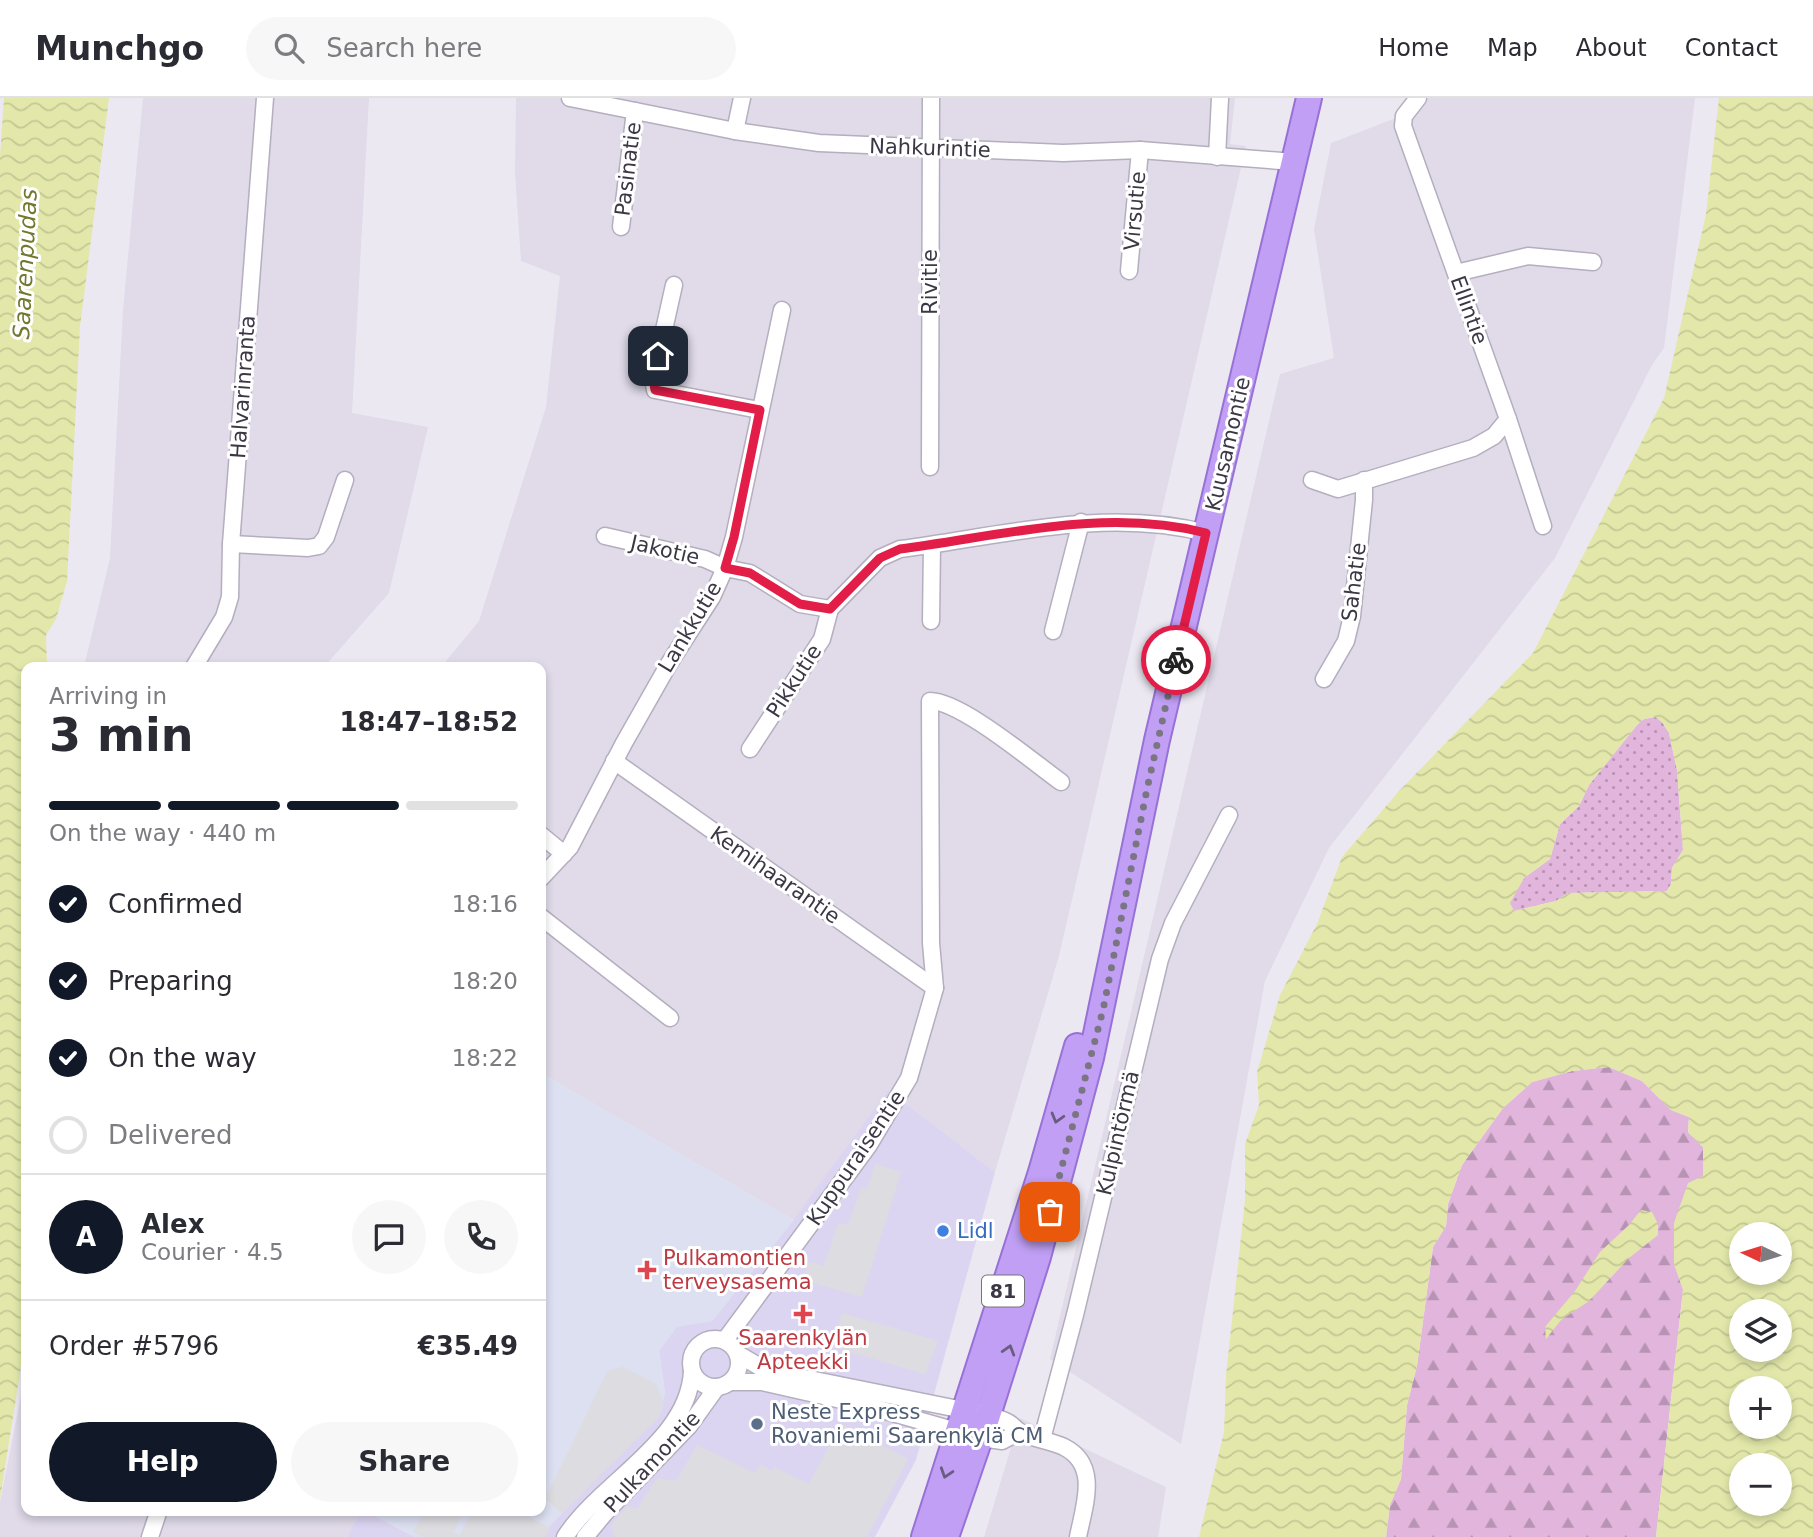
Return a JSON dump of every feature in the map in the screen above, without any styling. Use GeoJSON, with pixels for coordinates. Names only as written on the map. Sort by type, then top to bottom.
{"type":"FeatureCollection","features":[{"type":"Feature","properties":{"kind":"main road","name":"Kuusamontie"},"geometry":{"type":"LineString","coordinates":[[924,1537],[973,1423],[1038,1256],[1082,1095],[1103,1010],[1157,740],[1309,98]]}},
{"type":"Feature","properties":{"kind":"main road","name":"Kuusamontie"},"geometry":{"type":"LineString","coordinates":[[946,1537],[973,1423]]}},
{"type":"Feature","properties":{"kind":"street","name":"Halvarinranta"},"geometry":{"type":"LineString","coordinates":[[197,662],[224,617],[230,597],[231,544],[265,98]]}},
{"type":"Feature","properties":{"kind":"street","name":"Nahkurintie"},"geometry":{"type":"LineString","coordinates":[[570,98],[735,131],[819,143],[1063,153],[1140,150],[1294,162]]}},
{"type":"Feature","properties":{"kind":"street"},"geometry":{"type":"LineString","coordinates":[[735,131],[742,98]]}},
{"type":"Feature","properties":{"kind":"street","name":"Rivitie"},"geometry":{"type":"LineString","coordinates":[[930,467],[931,98]]}},
{"type":"Feature","properties":{"kind":"street"},"geometry":{"type":"LineString","coordinates":[[1217,157],[1220,98]]}},
{"type":"Feature","properties":{"kind":"street","name":"Ellintie"},"geometry":{"type":"LineString","coordinates":[[1418,98],[1404,116],[1403,126],[1508,419],[1543,526]]}},
{"type":"Feature","properties":{"kind":"street","name":"Pasinatie"},"geometry":{"type":"LineString","coordinates":[[621,227],[635,111]]}},
{"type":"Feature","properties":{"kind":"street","name":"Virsutie"},"geometry":{"type":"LineString","coordinates":[[1129,271],[1140,150]]}},
{"type":"Feature","properties":{"kind":"street"},"geometry":{"type":"LineString","coordinates":[[1456,273],[1528,256],[1593,262]]}},
{"type":"Feature","properties":{"kind":"street"},"geometry":{"type":"LineString","coordinates":[[674,285],[653,379],[655,390],[760,410]]}},
{"type":"Feature","properties":{"kind":"street"},"geometry":{"type":"LineString","coordinates":[[725,568],[734,537],[782,310]]}},
{"type":"Feature","properties":{"kind":"street"},"geometry":{"type":"LineString","coordinates":[[1312,480],[1338,489],[1473,448],[1494,436],[1508,419]]}},
{"type":"Feature","properties":{"kind":"street"},"geometry":{"type":"LineString","coordinates":[[231,544],[308,548],[319,546],[326,537],[345,480]]}},
{"type":"Feature","properties":{"kind":"street","name":"Sahatie"},"geometry":{"type":"LineString","coordinates":[[1325,679],[1346,641],[1352,616],[1364,481]]}},
{"type":"Feature","properties":{"kind":"street"},"geometry":{"type":"LineString","coordinates":[[830,609],[880,558],[900,549],[1081,522],[1174,525],[1206,533]]}},
{"type":"Feature","properties":{"kind":"street"},"geometry":{"type":"LineString","coordinates":[[1053,631],[1081,522]]}},
{"type":"Feature","properties":{"kind":"street","name":"Jakotie"},"geometry":{"type":"LineString","coordinates":[[605,536],[705,559],[725,568]]}},
{"type":"Feature","properties":{"kind":"street"},"geometry":{"type":"LineString","coordinates":[[931,621],[932,545]]}},
{"type":"Feature","properties":{"kind":"street","name":"Lankkutie"},"geometry":{"type":"LineString","coordinates":[[546,873],[570,847],[614,761],[670,662],[712,597],[725,568],[750,573],[800,604],[830,609]]}},
{"type":"Feature","properties":{"kind":"street","name":"Pikkutie"},"geometry":{"type":"LineString","coordinates":[[750,748],[822,639],[830,609]]}},
{"type":"Feature","properties":{"kind":"street","name":"Kuppuraisentie"},"geometry":{"type":"LineString","coordinates":[[725,1340],[841,1184],[896,1103],[909,1078],[935,988],[930,943],[930,701],[940,701],[965,714],[1061,782]]}},
{"type":"Feature","properties":{"kind":"street","name":"Kemihaarantie"},"geometry":{"type":"LineString","coordinates":[[614,761],[935,988]]}},
{"type":"Feature","properties":{"kind":"street","name":"Kulpintörmä"},"geometry":{"type":"LineString","coordinates":[[1042,1439],[1075,1315],[1160,960],[1173,923],[1229,816]]}},
{"type":"Feature","properties":{"kind":"street"},"geometry":{"type":"LineString","coordinates":[[546,839],[564,854]]}},
{"type":"Feature","properties":{"kind":"street"},"geometry":{"type":"LineString","coordinates":[[546,921],[670,1018]]}},
{"type":"Feature","properties":{"kind":"street"},"geometry":{"type":"LineString","coordinates":[[1019,1432],[1002,1441],[973,1423],[891,1397],[765,1370],[738,1354],[725,1340],[707,1339],[697,1346],[691,1358],[692,1371],[702,1383],[724,1385],[751,1381],[908,1416],[973,1423],[1008,1422],[1019,1432],[1065,1448],[1084,1466],[1087,1478],[1087,1492],[1078,1537]]}},
{"type":"Feature","properties":{"kind":"street"},"geometry":{"type":"LineString","coordinates":[[724,1385],[739,1369],[738,1354]]}},
{"type":"Feature","properties":{"kind":"street","name":"Pulkamontie"},"geometry":{"type":"LineString","coordinates":[[565,1537],[669,1428],[685,1404],[691,1387],[692,1371]]}},
{"type":"Feature","properties":{"kind":"street","name":"Pulkamontie"},"geometry":{"type":"LineString","coordinates":[[586,1537],[724,1385]]}},
{"type":"Feature","properties":{"kind":"street"},"geometry":{"type":"LineString","coordinates":[[150,1537],[157,1516]]}},
{"type":"Feature","properties":{"kind":"shaded area"},"geometry":{"type":"Polygon","coordinates":[[[143,98],[369,98],[352,413],[428,427],[389,593],[328,662],[85,662],[110,558],[123,310],[143,98]]]}},
{"type":"Feature","properties":{"kind":"shaded area"},"geometry":{"type":"Polygon","coordinates":[[[516,98],[1235,98],[1230,144],[1246,146],[1059,956],[995,1172],[888,1090],[794,1220],[546,1076],[546,662],[445,662],[479,621],[546,407],[560,276],[521,261],[515,172],[516,98]]]}},
{"type":"Feature","properties":{"kind":"shaded area"},"geometry":{"type":"Polygon","coordinates":[[[1421,98],[1695,98],[1664,348],[1652,365],[1555,558],[1329,848],[1265,981],[1181,1444],[1050,1359],[1280,374],[1334,358],[1314,229],[1331,143],[1396,118],[1421,98]]]}},
{"type":"Feature","properties":{"kind":"shaded area","name":"Pulkamontien terveysasema"},"geometry":{"type":"Polygon","coordinates":[[[546,1076],[794,1220],[712,1321],[677,1327],[659,1351],[665,1393],[661,1412],[547,1529],[543,1537],[415,1537],[375,1516],[546,1516],[546,1076]]]}},
{"type":"Feature","properties":{"kind":"shaded area"},"geometry":{"type":"Polygon","coordinates":[[[888,1090],[995,1172],[916,1460],[875,1537],[543,1537],[547,1529],[665,1393],[659,1351],[677,1326],[712,1321],[794,1219],[888,1090]]]}},
{"type":"Feature","properties":{"kind":"shaded area"},"geometry":{"type":"Polygon","coordinates":[[[875,1164],[901,1172],[862,1297],[803,1280],[809,1262],[824,1266],[838,1223],[848,1225],[861,1188],[867,1189],[875,1164]]]}},
{"type":"Feature","properties":{"kind":"shaded area"},"geometry":{"type":"Polygon","coordinates":[[[842,1313],[938,1341],[925,1374],[833,1347],[842,1313]]]}},
{"type":"Feature","properties":{"kind":"shaded area"},"geometry":{"type":"Polygon","coordinates":[[[623,1367],[656,1384],[663,1401],[659,1417],[562,1513],[546,1497],[608,1370],[623,1367]]]}},
{"type":"Feature","properties":{"kind":"shaded area"},"geometry":{"type":"Polygon","coordinates":[[[21,1395],[21,1516],[358,1516],[347,1537],[0,1537],[0,1502],[21,1395]]]}},
{"type":"Feature","properties":{"kind":"shaded area"},"geometry":{"type":"Polygon","coordinates":[[[1020,1418],[1166,1487],[1158,1537],[984,1537],[1020,1418]]]}},
{"type":"Feature","properties":{"kind":"shaded area"},"geometry":{"type":"Polygon","coordinates":[[[841,1424],[908,1459],[867,1537],[615,1537],[611,1525],[627,1506],[637,1509],[657,1478],[676,1481],[697,1445],[755,1473],[760,1464],[772,1471],[774,1467],[809,1484],[841,1424]]]}},
{"type":"Feature","properties":{"kind":"shaded area"},"geometry":{"type":"Polygon","coordinates":[[[358,1516],[375,1516],[415,1537],[347,1537],[358,1516]]]}},
{"type":"Feature","properties":{"kind":"shaded area"},"geometry":{"type":"Polygon","coordinates":[[[422,1516],[461,1516],[454,1532],[459,1536],[470,1516],[527,1516],[550,1528],[545,1537],[423,1537],[413,1532],[422,1516]]]}},
{"type":"Feature","properties":{"kind":"green space"},"geometry":{"type":"Polygon","coordinates":[[[1656,717],[1669,733],[1677,770],[1683,850],[1672,868],[1671,884],[1667,891],[1568,893],[1556,901],[1514,911],[1509,903],[1524,878],[1550,859],[1560,824],[1579,806],[1589,785],[1637,725],[1644,719],[1656,717]]]}},
{"type":"Feature","properties":{"kind":"green space"},"geometry":{"type":"Polygon","coordinates":[[[1609,1067],[1642,1081],[1671,1110],[1689,1117],[1688,1132],[1703,1147],[1703,1176],[1674,1264],[1683,1289],[1656,1537],[1386,1537],[1390,1505],[1401,1479],[1407,1405],[1417,1366],[1433,1247],[1446,1226],[1448,1204],[1462,1165],[1503,1108],[1532,1082],[1572,1071],[1609,1067]]]}},
{"type":"Feature","properties":{"kind":"water","name":"Saarenpudas"},"geometry":{"type":"Polygon","coordinates":[[[4,98],[109,98],[80,327],[67,581],[56,619],[46,635],[47,662],[21,662],[21,1367],[0,1499],[0,156],[4,98]]]}},
{"type":"Feature","properties":{"kind":"water"},"geometry":{"type":"Polygon","coordinates":[[[1719,98],[1813,98],[1813,1537],[1656,1537],[1683,1290],[1674,1264],[1674,1223],[1688,1183],[1703,1176],[1703,1147],[1688,1132],[1689,1117],[1671,1110],[1642,1081],[1609,1067],[1572,1071],[1532,1082],[1503,1108],[1462,1165],[1448,1204],[1446,1226],[1433,1247],[1417,1366],[1407,1405],[1401,1479],[1390,1505],[1386,1537],[1199,1537],[1224,1432],[1226,1375],[1245,1200],[1245,1144],[1259,1105],[1257,1072],[1280,995],[1317,924],[1342,857],[1400,790],[1533,653],[1664,398],[1706,214],[1719,98]],[[1655,717],[1644,719],[1637,725],[1589,785],[1579,806],[1560,824],[1550,859],[1524,878],[1510,903],[1514,911],[1556,901],[1568,893],[1667,891],[1671,884],[1672,868],[1683,850],[1677,770],[1669,733],[1655,717]]]}},
{"type":"Feature","properties":{"kind":"water"},"geometry":{"type":"Polygon","coordinates":[[[1641,1210],[1652,1212],[1658,1224],[1658,1235],[1629,1258],[1589,1301],[1561,1320],[1546,1339],[1545,1327],[1575,1291],[1600,1252],[1641,1210]]]}},
{"type":"Feature","properties":{"kind":"way so far"},"geometry":{"type":"LineString","coordinates":[[1050,1212],[1103,1010],[1157,740],[1176,660]]}},
{"type":"Feature","properties":{"kind":"place","name":"Lidl"},"geometry":{"type":"Point","coordinates":[943,1231]}},
{"type":"Feature","properties":{"kind":"place","name":"Pulkamontien terveysasema"},"geometry":{"type":"Point","coordinates":[647,1270]}},
{"type":"Feature","properties":{"kind":"place","name":"Saarenkylän Apteekki"},"geometry":{"type":"Point","coordinates":[803,1314]}},
{"type":"Feature","properties":{"kind":"place","name":"Neste Express Rovaniemi Saarenkylä CM"},"geometry":{"type":"Point","coordinates":[757,1424]}},
{"type":"Feature","properties":{"kind":"route"},"geometry":{"type":"LineString","coordinates":[[658,356],[653,379],[655,390],[760,410],[725,568],[750,573],[800,604],[830,609],[880,558],[900,549],[1081,522],[1174,525],[1206,533],[1176,660]]}}]}
